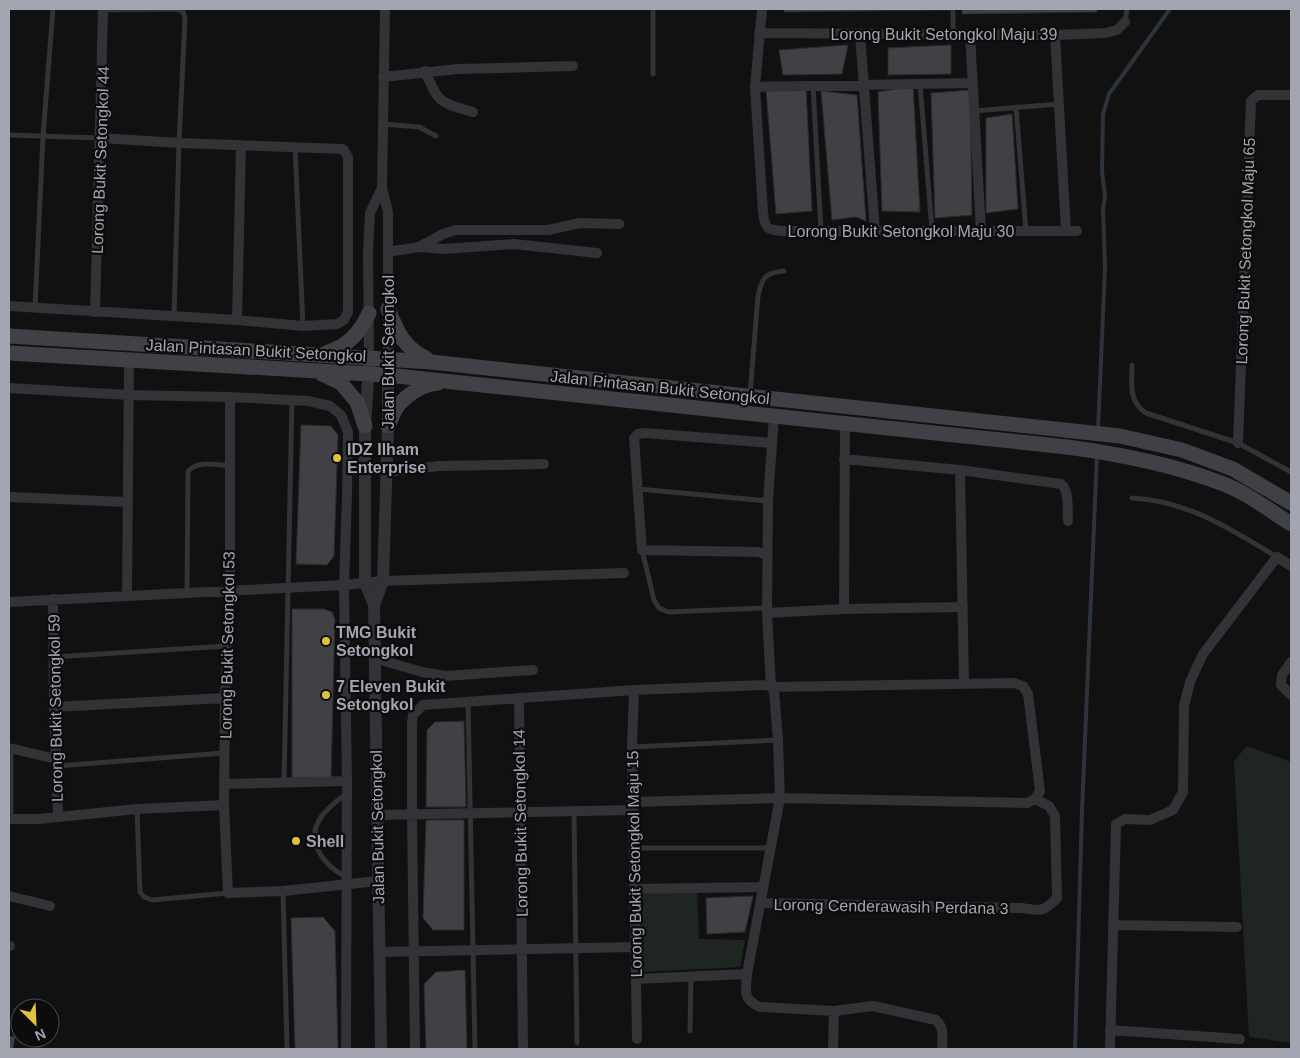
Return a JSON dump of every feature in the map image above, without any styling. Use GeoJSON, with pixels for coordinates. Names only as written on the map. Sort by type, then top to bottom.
{"type":"FeatureCollection","features":[{"type":"Feature","properties":{"kind":"main road"},"geometry":{"type":"LineString","coordinates":[[388,309],[402,340],[414,353],[431,362]]}},
{"type":"Feature","properties":{"kind":"main road"},"geometry":{"type":"LineString","coordinates":[[323,354],[346,344],[364,325],[369,313]]}},
{"type":"Feature","properties":{"kind":"main road","name":"Jalan Pintasan Bukit Setongkol"},"geometry":{"type":"LineString","coordinates":[[9,336],[431,362],[1120,436],[1182,450],[1233,469],[1291,503]]}},
{"type":"Feature","properties":{"kind":"main road","name":"Jalan Pintasan Bukit Setongkol"},"geometry":{"type":"LineString","coordinates":[[9,353],[129,365],[387,375],[1067,447],[1154,462],[1222,483],[1291,524]]}},
{"type":"Feature","properties":{"kind":"main road"},"geometry":{"type":"LineString","coordinates":[[318,372],[341,383],[357,402],[365,426]]}},
{"type":"Feature","properties":{"kind":"main road"},"geometry":{"type":"LineString","coordinates":[[388,426],[398,407],[413,392],[433,384],[455,383]]}},
{"type":"Feature","properties":{"kind":"street","name":"Lorong Bukit Setongkol 44"},"geometry":{"type":"LineString","coordinates":[[95,312],[103,9]]}},
{"type":"Feature","properties":{"kind":"street","name":"Lorong Bukit Setongkol Maju 30"},"geometry":{"type":"LineString","coordinates":[[762,9],[755,87],[764,222],[767,227],[773,230],[1071,231],[1059,104]]}},
{"type":"Feature","properties":{"kind":"street","name":"Jalan Bukit Setongkol"},"geometry":{"type":"LineString","coordinates":[[380,1045],[374,605],[383,581],[387,472],[388,212],[382,188],[383,77],[387,12]]}},
{"type":"Feature","properties":{"kind":"street","name":"Lorong Bukit Setongkol Maju 39"},"geometry":{"type":"LineString","coordinates":[[759,33],[1055,35],[1106,33],[1117,30],[1126,22]]}},
{"type":"Feature","properties":{"kind":"street"},"geometry":{"type":"LineString","coordinates":[[860,34],[874,231]]}},
{"type":"Feature","properties":{"kind":"street"},"geometry":{"type":"LineString","coordinates":[[970,35],[981,231]]}},
{"type":"Feature","properties":{"kind":"street"},"geometry":{"type":"LineString","coordinates":[[1055,35],[1059,104]]}},
{"type":"Feature","properties":{"kind":"street"},"geometry":{"type":"LineString","coordinates":[[383,77],[424,71],[458,69],[573,66]]}},
{"type":"Feature","properties":{"kind":"street"},"geometry":{"type":"LineString","coordinates":[[424,71],[434,92],[442,102],[473,112]]}},
{"type":"Feature","properties":{"kind":"street"},"geometry":{"type":"LineString","coordinates":[[755,87],[972,83]]}},
{"type":"Feature","properties":{"kind":"street","name":"Lorong Bukit Setongkol Maju 65"},"geometry":{"type":"LineString","coordinates":[[1238,443],[1251,101],[1258,95],[1291,95]]}},
{"type":"Feature","properties":{"kind":"street"},"geometry":{"type":"LineString","coordinates":[[9,306],[237,320],[303,326],[337,324],[344,320],[348,312],[348,157],[343,148],[179,143],[101,138]]}},
{"type":"Feature","properties":{"kind":"street"},"geometry":{"type":"LineString","coordinates":[[237,320],[241,145]]}},
{"type":"Feature","properties":{"kind":"street","name":"Jalan Bukit Setongkol"},"geometry":{"type":"LineString","coordinates":[[374,605],[365,583],[365,426],[369,358],[368,251],[370,213],[382,188]]}},
{"type":"Feature","properties":{"kind":"street"},"geometry":{"type":"LineString","coordinates":[[419,247],[443,234],[456,230],[548,230],[580,223],[619,224]]}},
{"type":"Feature","properties":{"kind":"street"},"geometry":{"type":"LineString","coordinates":[[388,252],[419,247],[444,249],[514,244],[596,253]]}},
{"type":"Feature","properties":{"kind":"street"},"geometry":{"type":"LineString","coordinates":[[127,596],[129,365]]}},
{"type":"Feature","properties":{"kind":"street"},"geometry":{"type":"LineString","coordinates":[[9,388],[128,390],[308,401],[330,406],[341,415],[348,432],[344,585],[347,781],[346,1049]]}},
{"type":"Feature","properties":{"kind":"street","name":"Lorong Bukit Setongkol 53"},"geometry":{"type":"LineString","coordinates":[[228,893],[224,805],[226,646],[230,590],[230,397]]}},
{"type":"Feature","properties":{"kind":"street"},"geometry":{"type":"LineString","coordinates":[[774,416],[768,501],[767,611],[771,687],[774,691],[778,740],[780,798],[746,974],[746,996],[750,1003],[760,1007],[834,1012],[872,1006],[936,1020],[941,1024],[943,1031],[942,1049]]}},
{"type":"Feature","properties":{"kind":"street"},"geometry":{"type":"LineString","coordinates":[[844,609],[845,424]]}},
{"type":"Feature","properties":{"kind":"street"},"geometry":{"type":"LineString","coordinates":[[768,555],[758,552],[642,550],[634,438],[638,434],[645,433],[772,443]]}},
{"type":"Feature","properties":{"kind":"street"},"geometry":{"type":"LineString","coordinates":[[844,459],[960,470],[1061,484],[1065,487],[1066,492],[1068,521]]}},
{"type":"Feature","properties":{"kind":"street"},"geometry":{"type":"LineString","coordinates":[[387,472],[439,466],[544,464]]}},
{"type":"Feature","properties":{"kind":"street"},"geometry":{"type":"LineString","coordinates":[[960,470],[964,684]]}},
{"type":"Feature","properties":{"kind":"street"},"geometry":{"type":"LineString","coordinates":[[9,497],[127,502]]}},
{"type":"Feature","properties":{"kind":"street"},"geometry":{"type":"LineString","coordinates":[[1110,1049],[1116,824],[1125,819],[1150,820],[1173,810],[1183,792],[1184,706],[1190,682],[1203,654],[1277,557],[1291,566]]}},
{"type":"Feature","properties":{"kind":"street"},"geometry":{"type":"LineString","coordinates":[[9,602],[344,585],[383,581],[624,573]]}},
{"type":"Feature","properties":{"kind":"street","name":"Lorong Bukit Setongkol 59"},"geometry":{"type":"LineString","coordinates":[[53,600],[58,816]]}},
{"type":"Feature","properties":{"kind":"street"},"geometry":{"type":"LineString","coordinates":[[767,611],[963,607]]}},
{"type":"Feature","properties":{"kind":"street"},"geometry":{"type":"LineString","coordinates":[[374,658],[422,672],[445,676],[533,670]]}},
{"type":"Feature","properties":{"kind":"street"},"geometry":{"type":"LineString","coordinates":[[1291,662],[1282,675],[1281,685],[1291,695]]}},
{"type":"Feature","properties":{"kind":"street"},"geometry":{"type":"LineString","coordinates":[[377,815],[412,815],[574,812],[632,806],[780,798],[1027,803],[1035,799],[1040,791],[1028,694],[1023,686],[1014,683],[771,687],[767,685],[634,690],[423,705],[413,715],[412,815],[415,1049]]}},
{"type":"Feature","properties":{"kind":"street","name":"Lorong Bukit Setongkol Maju 15"},"geometry":{"type":"LineString","coordinates":[[634,690],[632,806],[637,1039]]}},
{"type":"Feature","properties":{"kind":"street"},"geometry":{"type":"LineString","coordinates":[[54,707],[225,698]]}},
{"type":"Feature","properties":{"kind":"street","name":"Lorong Bukit Setongkol 14"},"geometry":{"type":"LineString","coordinates":[[519,698],[523,1048]]}},
{"type":"Feature","properties":{"kind":"street"},"geometry":{"type":"LineString","coordinates":[[10,748],[57,763]]}},
{"type":"Feature","properties":{"kind":"street"},"geometry":{"type":"LineString","coordinates":[[225,784],[347,781]]}},
{"type":"Feature","properties":{"kind":"street","name":"Lorong Cenderawasih Perdana 3"},"geometry":{"type":"LineString","coordinates":[[760,903],[1022,908],[1037,911],[1048,908],[1057,898],[1055,816],[1049,806],[1035,799]]}},
{"type":"Feature","properties":{"kind":"street"},"geometry":{"type":"LineString","coordinates":[[10,819],[39,819],[137,809],[224,805]]}},
{"type":"Feature","properties":{"kind":"street"},"geometry":{"type":"LineString","coordinates":[[228,893],[283,891],[347,881],[378,881]]}},
{"type":"Feature","properties":{"kind":"street"},"geometry":{"type":"LineString","coordinates":[[634,889],[762,887]]}},
{"type":"Feature","properties":{"kind":"street"},"geometry":{"type":"LineString","coordinates":[[9,896],[50,906]]}},
{"type":"Feature","properties":{"kind":"street"},"geometry":{"type":"LineString","coordinates":[[1113,925],[1237,927]]}},
{"type":"Feature","properties":{"kind":"street"},"geometry":{"type":"LineString","coordinates":[[379,952],[635,946]]}},
{"type":"Feature","properties":{"kind":"street"},"geometry":{"type":"LineString","coordinates":[[636,979],[746,974]]}},
{"type":"Feature","properties":{"kind":"street"},"geometry":{"type":"LineString","coordinates":[[833,1049],[834,1012]]}},
{"type":"Feature","properties":{"kind":"street"},"geometry":{"type":"LineString","coordinates":[[1110,1030],[1240,1039]]}},
{"type":"Feature","properties":{"kind":"lane"},"geometry":{"type":"LineString","coordinates":[[35,309],[43,136],[53,9]]}},
{"type":"Feature","properties":{"kind":"lane"},"geometry":{"type":"LineString","coordinates":[[103,9],[176,9],[183,12],[185,19],[174,316]]}},
{"type":"Feature","properties":{"kind":"lane"},"geometry":{"type":"LineString","coordinates":[[653,9],[653,74]]}},
{"type":"Feature","properties":{"kind":"lane"},"geometry":{"type":"LineString","coordinates":[[953,9],[953,35]]}},
{"type":"Feature","properties":{"kind":"lane"},"geometry":{"type":"LineString","coordinates":[[1126,22],[1127,9]]}},
{"type":"Feature","properties":{"kind":"lane"},"geometry":{"type":"LineString","coordinates":[[920,84],[932,231]]}},
{"type":"Feature","properties":{"kind":"lane"},"geometry":{"type":"LineString","coordinates":[[813,86],[821,231]]}},
{"type":"Feature","properties":{"kind":"lane"},"geometry":{"type":"LineString","coordinates":[[974,111],[1059,104]]}},
{"type":"Feature","properties":{"kind":"lane"},"geometry":{"type":"LineString","coordinates":[[1016,108],[1026,231]]}},
{"type":"Feature","properties":{"kind":"lane"},"geometry":{"type":"LineString","coordinates":[[383,124],[419,127],[436,136]]}},
{"type":"Feature","properties":{"kind":"lane"},"geometry":{"type":"LineString","coordinates":[[9,135],[101,138]]}},
{"type":"Feature","properties":{"kind":"lane"},"geometry":{"type":"LineString","coordinates":[[295,146],[303,326]]}},
{"type":"Feature","properties":{"kind":"lane"},"geometry":{"type":"LineString","coordinates":[[750,396],[758,296],[761,281],[766,275],[784,271]]}},
{"type":"Feature","properties":{"kind":"lane"},"geometry":{"type":"LineString","coordinates":[[1132,365],[1132,392],[1134,402],[1138,408],[1146,413],[1238,443],[1291,472]]}},
{"type":"Feature","properties":{"kind":"lane"},"geometry":{"type":"LineString","coordinates":[[284,782],[292,400]]}},
{"type":"Feature","properties":{"kind":"lane"},"geometry":{"type":"LineString","coordinates":[[187,593],[188,471],[193,466],[200,464],[230,466]]}},
{"type":"Feature","properties":{"kind":"lane"},"geometry":{"type":"LineString","coordinates":[[638,489],[768,501]]}},
{"type":"Feature","properties":{"kind":"lane"},"geometry":{"type":"LineString","coordinates":[[1132,498],[1146,498],[1176,505],[1216,521],[1277,557]]}},
{"type":"Feature","properties":{"kind":"lane"},"geometry":{"type":"LineString","coordinates":[[642,550],[654,600],[659,608],[668,612],[767,611]]}},
{"type":"Feature","properties":{"kind":"lane"},"geometry":{"type":"LineString","coordinates":[[54,657],[226,646]]}},
{"type":"Feature","properties":{"kind":"lane"},"geometry":{"type":"LineString","coordinates":[[468,701],[472,814],[475,1049]]}},
{"type":"Feature","properties":{"kind":"lane"},"geometry":{"type":"LineString","coordinates":[[632,746],[778,740]]}},
{"type":"Feature","properties":{"kind":"lane"},"geometry":{"type":"LineString","coordinates":[[10,748],[10,819]]}},
{"type":"Feature","properties":{"kind":"lane"},"geometry":{"type":"LineString","coordinates":[[57,763],[225,753]]}},
{"type":"Feature","properties":{"kind":"lane"},"geometry":{"type":"LineString","coordinates":[[347,793],[333,804],[320,819],[315,836],[315,846],[325,861],[347,881]]}},
{"type":"Feature","properties":{"kind":"lane"},"geometry":{"type":"LineString","coordinates":[[137,809],[140,892],[144,897],[152,900],[228,893]]}},
{"type":"Feature","properties":{"kind":"lane"},"geometry":{"type":"LineString","coordinates":[[574,812],[578,1043]]}},
{"type":"Feature","properties":{"kind":"lane"},"geometry":{"type":"LineString","coordinates":[[633,848],[770,848]]}},
{"type":"Feature","properties":{"kind":"lane"},"geometry":{"type":"LineString","coordinates":[[283,891],[287,1049]]}},
{"type":"Feature","properties":{"kind":"lane"},"geometry":{"type":"LineString","coordinates":[[690,1031],[691,976]]}},
{"type":"Feature","properties":{"kind":"shaded area"},"geometry":{"type":"Polygon","coordinates":[[[1247,746],[1291,762],[1291,1043],[1249,1037],[1234,761],[1247,746]]]}},
{"type":"Feature","properties":{"kind":"shaded area"},"geometry":{"type":"Polygon","coordinates":[[[697,892],[699,939],[745,940],[740,967],[641,972],[639,894],[697,892]]]}},
{"type":"Feature","properties":{"kind":"building"},"geometry":{"type":"Polygon","coordinates":[[[784,9],[950,9],[950,10],[784,12],[784,9]]]}},
{"type":"Feature","properties":{"kind":"building"},"geometry":{"type":"Polygon","coordinates":[[[962,9],[1097,9],[1097,12],[962,14],[962,9]]]}},
{"type":"Feature","properties":{"kind":"building"},"geometry":{"type":"Polygon","coordinates":[[[848,45],[842,74],[783,75],[779,50],[848,45]]]}},
{"type":"Feature","properties":{"kind":"building"},"geometry":{"type":"Polygon","coordinates":[[[951,45],[951,74],[888,75],[888,48],[951,45]]]}},
{"type":"Feature","properties":{"kind":"building"},"geometry":{"type":"Polygon","coordinates":[[[913,86],[920,212],[882,211],[878,92],[913,86]]]}},
{"type":"Feature","properties":{"kind":"building"},"geometry":{"type":"Polygon","coordinates":[[[806,88],[812,211],[776,214],[766,90],[806,88]]]}},
{"type":"Feature","properties":{"kind":"building"},"geometry":{"type":"Polygon","coordinates":[[[970,90],[972,215],[935,218],[931,93],[970,90]]]}},
{"type":"Feature","properties":{"kind":"building"},"geometry":{"type":"Polygon","coordinates":[[[821,91],[857,95],[866,221],[856,217],[832,220],[821,91]]]}},
{"type":"Feature","properties":{"kind":"building"},"geometry":{"type":"Polygon","coordinates":[[[1012,114],[1018,209],[986,213],[986,118],[1012,114]]]}},
{"type":"Feature","properties":{"kind":"building"},"geometry":{"type":"Polygon","coordinates":[[[301,425],[331,426],[338,435],[334,556],[327,565],[296,564],[301,425]]]}},
{"type":"Feature","properties":{"kind":"building"},"geometry":{"type":"Polygon","coordinates":[[[292,609],[324,609],[332,612],[335,619],[331,778],[292,778],[292,609]]]}},
{"type":"Feature","properties":{"kind":"building"},"geometry":{"type":"Polygon","coordinates":[[[464,721],[466,807],[426,807],[427,730],[435,722],[464,721]]]}},
{"type":"Feature","properties":{"kind":"building"},"geometry":{"type":"Polygon","coordinates":[[[426,820],[464,820],[464,930],[433,930],[423,918],[426,820]]]}},
{"type":"Feature","properties":{"kind":"building"},"geometry":{"type":"Polygon","coordinates":[[[753,896],[745,932],[707,934],[706,898],[753,896]]]}},
{"type":"Feature","properties":{"kind":"building"},"geometry":{"type":"Polygon","coordinates":[[[323,917],[335,931],[338,1049],[295,1049],[291,918],[323,917]]]}},
{"type":"Feature","properties":{"kind":"building"},"geometry":{"type":"Polygon","coordinates":[[[465,970],[467,1049],[426,1049],[424,984],[436,972],[465,970]]]}},
{"type":"Feature","properties":{"kind":"building"},"geometry":{"type":"Polygon","coordinates":[[[9,1036],[10,1048],[13,1048],[9,1049],[9,1036]]]}},
{"type":"Feature","properties":{"kind":"waterway"},"geometry":{"type":"LineString","coordinates":[[1098,430],[1105,268],[1103,209],[1105,197],[1102,171],[1103,114],[1109,94],[1170,9]]}},
{"type":"Feature","properties":{"kind":"waterway"},"geometry":{"type":"LineString","coordinates":[[1075,1049],[1082,811],[1097,454]]}},
{"type":"Feature","properties":{"kind":"place","name":"IDZ Ilham Enterprise"},"geometry":{"type":"Point","coordinates":[337,458]}},
{"type":"Feature","properties":{"kind":"place","name":"TMG Bukit Setongkol"},"geometry":{"type":"Point","coordinates":[326,641]}},
{"type":"Feature","properties":{"kind":"place","name":"7 Eleven Bukit Setongkol"},"geometry":{"type":"Point","coordinates":[326,695]}},
{"type":"Feature","properties":{"kind":"place","name":"Shell"},"geometry":{"type":"Point","coordinates":[296,841]}}]}
